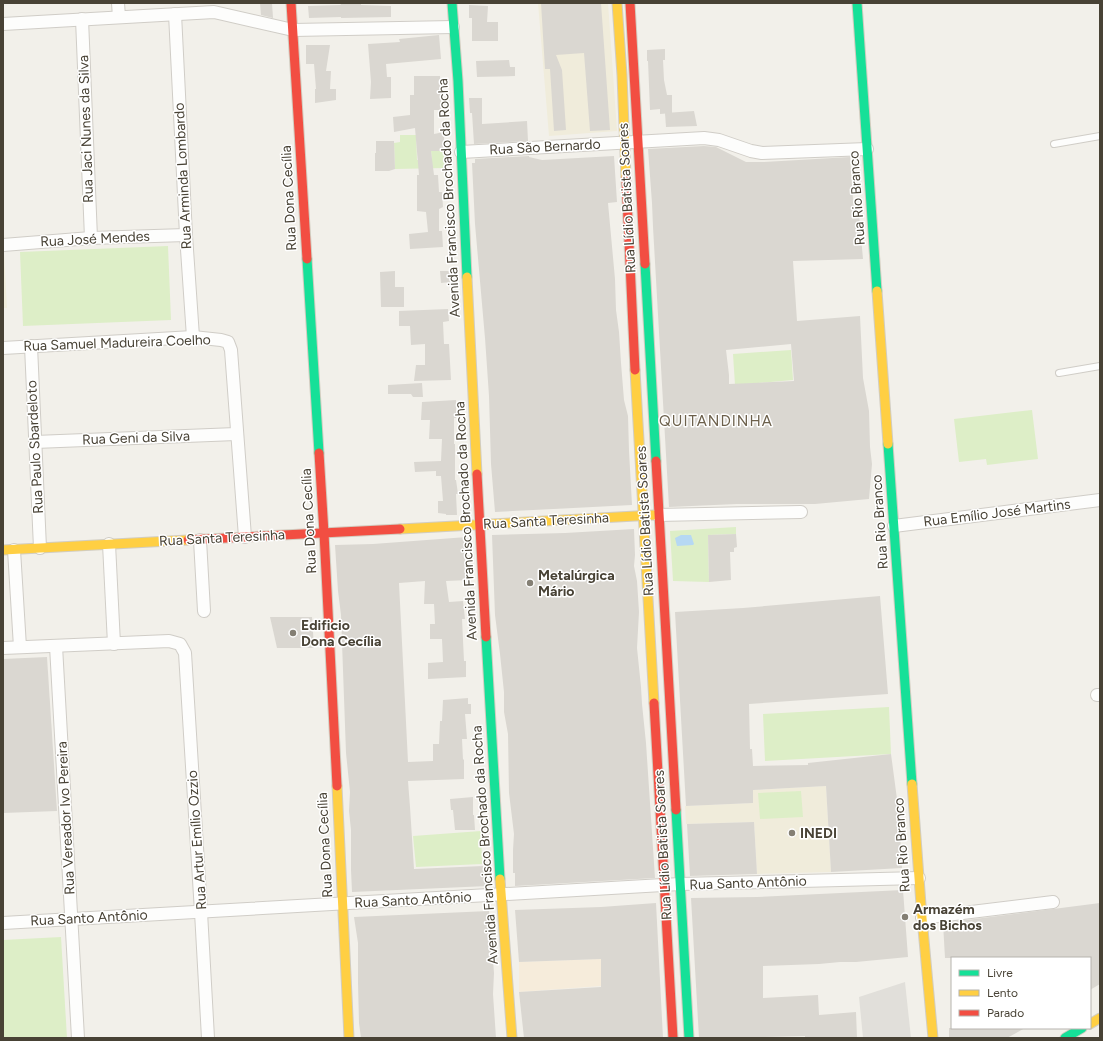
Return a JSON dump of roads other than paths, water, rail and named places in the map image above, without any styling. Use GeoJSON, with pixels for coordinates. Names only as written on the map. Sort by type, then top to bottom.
{"type":"FeatureCollection","features":[{"type":"Feature","properties":{"kind":"street"},"geometry":{"type":"LineString","coordinates":[[118,3],[119,17]]}},
{"type":"Feature","properties":{"kind":"street","name":"Rua Dona Cecília"},"geometry":{"type":"LineString","coordinates":[[291,3],[324,533],[349,1038]]}},
{"type":"Feature","properties":{"kind":"street","name":"Avenida Francisco Brochado da Rocha"},"geometry":{"type":"LineString","coordinates":[[452,3],[458,81],[479,525],[501,895],[512,1038]]}},
{"type":"Feature","properties":{"kind":"street","name":"Rua Lídio Batista Soares"},"geometry":{"type":"LineString","coordinates":[[617,3],[622,74],[624,142],[643,515],[673,1038]]}},
{"type":"Feature","properties":{"kind":"street","name":"Rua Lídio Batista Soares"},"geometry":{"type":"LineString","coordinates":[[630,3],[689,1038]]}},
{"type":"Feature","properties":{"kind":"street","name":"Rua Rio Branco"},"geometry":{"type":"LineString","coordinates":[[857,3],[919,878],[933,1038]]}},
{"type":"Feature","properties":{"kind":"street"},"geometry":{"type":"LineString","coordinates":[[3,24],[175,14],[214,8],[293,30],[453,27]]}},
{"type":"Feature","properties":{"kind":"street","name":"Rua Arminda Lombardo"},"geometry":{"type":"LineString","coordinates":[[175,14],[186,235],[193,338]]}},
{"type":"Feature","properties":{"kind":"street","name":"Rua Jaci Nunes da Silva"},"geometry":{"type":"LineString","coordinates":[[82,20],[91,238]]}},
{"type":"Feature","properties":{"kind":"street","name":"Rua São Bernardo"},"geometry":{"type":"LineString","coordinates":[[461,152],[704,138],[719,140],[751,151],[762,152],[867,149]]}},
{"type":"Feature","properties":{"kind":"street"},"geometry":{"type":"LineString","coordinates":[[628,216],[642,215]]}},
{"type":"Feature","properties":{"kind":"street","name":"Rua José Mendes"},"geometry":{"type":"LineString","coordinates":[[3,245],[91,238],[186,235]]}},
{"type":"Feature","properties":{"kind":"street","name":"Rua Samuel Madureira Coelho"},"geometry":{"type":"LineString","coordinates":[[3,348],[193,338],[228,342],[231,350],[236,434],[245,537]]}},
{"type":"Feature","properties":{"kind":"street","name":"Rua Paulo Sbardeloto"},"geometry":{"type":"LineString","coordinates":[[31,346],[40,548]]}},
{"type":"Feature","properties":{"kind":"street"},"geometry":{"type":"LineString","coordinates":[[636,375],[651,374]]}},
{"type":"Feature","properties":{"kind":"street","name":"Rua Geni da Silva"},"geometry":{"type":"LineString","coordinates":[[35,442],[236,434]]}},
{"type":"Feature","properties":{"kind":"street","name":"Rua Emílio José Martins"},"geometry":{"type":"LineString","coordinates":[[894,526],[1100,500]]}},
{"type":"Feature","properties":{"kind":"street","name":"Rua Santa Teresinha"},"geometry":{"type":"LineString","coordinates":[[8,550],[643,515],[801,512]]}},
{"type":"Feature","properties":{"kind":"street"},"geometry":{"type":"LineString","coordinates":[[200,540],[204,611]]}},
{"type":"Feature","properties":{"kind":"street"},"geometry":{"type":"LineString","coordinates":[[3,648],[114,644],[109,544]]}},
{"type":"Feature","properties":{"kind":"street"},"geometry":{"type":"LineString","coordinates":[[8,550],[20,647]]}},
{"type":"Feature","properties":{"kind":"street","name":"Rua Artur Emílio Ozzio"},"geometry":{"type":"LineString","coordinates":[[114,644],[169,641],[180,644],[184,653],[208,1038]]}},
{"type":"Feature","properties":{"kind":"street","name":"Rua Vereador Ivo Pereira"},"geometry":{"type":"LineString","coordinates":[[56,646],[78,1038]]}},
{"type":"Feature","properties":{"kind":"street"},"geometry":{"type":"LineString","coordinates":[[651,650],[666,650]]}},
{"type":"Feature","properties":{"kind":"street"},"geometry":{"type":"LineString","coordinates":[[654,700],[669,699]]}},
{"type":"Feature","properties":{"kind":"street"},"geometry":{"type":"LineString","coordinates":[[660,804],[675,802]]}},
{"type":"Feature","properties":{"kind":"street","name":"Rua Santo Antônio"},"geometry":{"type":"LineString","coordinates":[[3,923],[680,884],[919,878]]}},
{"type":"Feature","properties":{"kind":"street"},"geometry":{"type":"LineString","coordinates":[[922,918],[1053,902]]}},
{"type":"Feature","properties":{"kind":"street"},"geometry":{"type":"LineString","coordinates":[[670,993],[686,993]]}},
{"type":"Feature","properties":{"kind":"street"},"geometry":{"type":"LineString","coordinates":[[1091,1023],[1100,1018]]}},
{"type":"Feature","properties":{"kind":"street"},"geometry":{"type":"LineString","coordinates":[[1065,1038],[1080,1029]]}},
{"type":"Feature","properties":{"kind":"lane"},"geometry":{"type":"LineString","coordinates":[[1054,144],[1100,136]]}},
{"type":"Feature","properties":{"kind":"lane"},"geometry":{"type":"LineString","coordinates":[[1059,373],[1100,366]]}},
{"type":"Feature","properties":{"kind":"water"},"geometry":{"type":"Polygon","coordinates":[[[681,535],[691,535],[694,544],[677,546],[675,538],[681,535]]]}},
{"type":"Feature","properties":{"kind":"place","name":"Metalúrgica Mário"},"geometry":{"type":"Point","coordinates":[530,583]}},
{"type":"Feature","properties":{"kind":"place","name":"Edificio Dona Cecília"},"geometry":{"type":"Point","coordinates":[293,633]}},
{"type":"Feature","properties":{"kind":"place","name":"INEDI"},"geometry":{"type":"Point","coordinates":[792,833]}},
{"type":"Feature","properties":{"kind":"place","name":"Armazém dos Bichos"},"geometry":{"type":"Point","coordinates":[905,917]}},
{"type":"Feature","properties":{"kind":"district","name":"QUITANDINHA"},"geometry":{"type":"Point","coordinates":[716,421]}}]}
